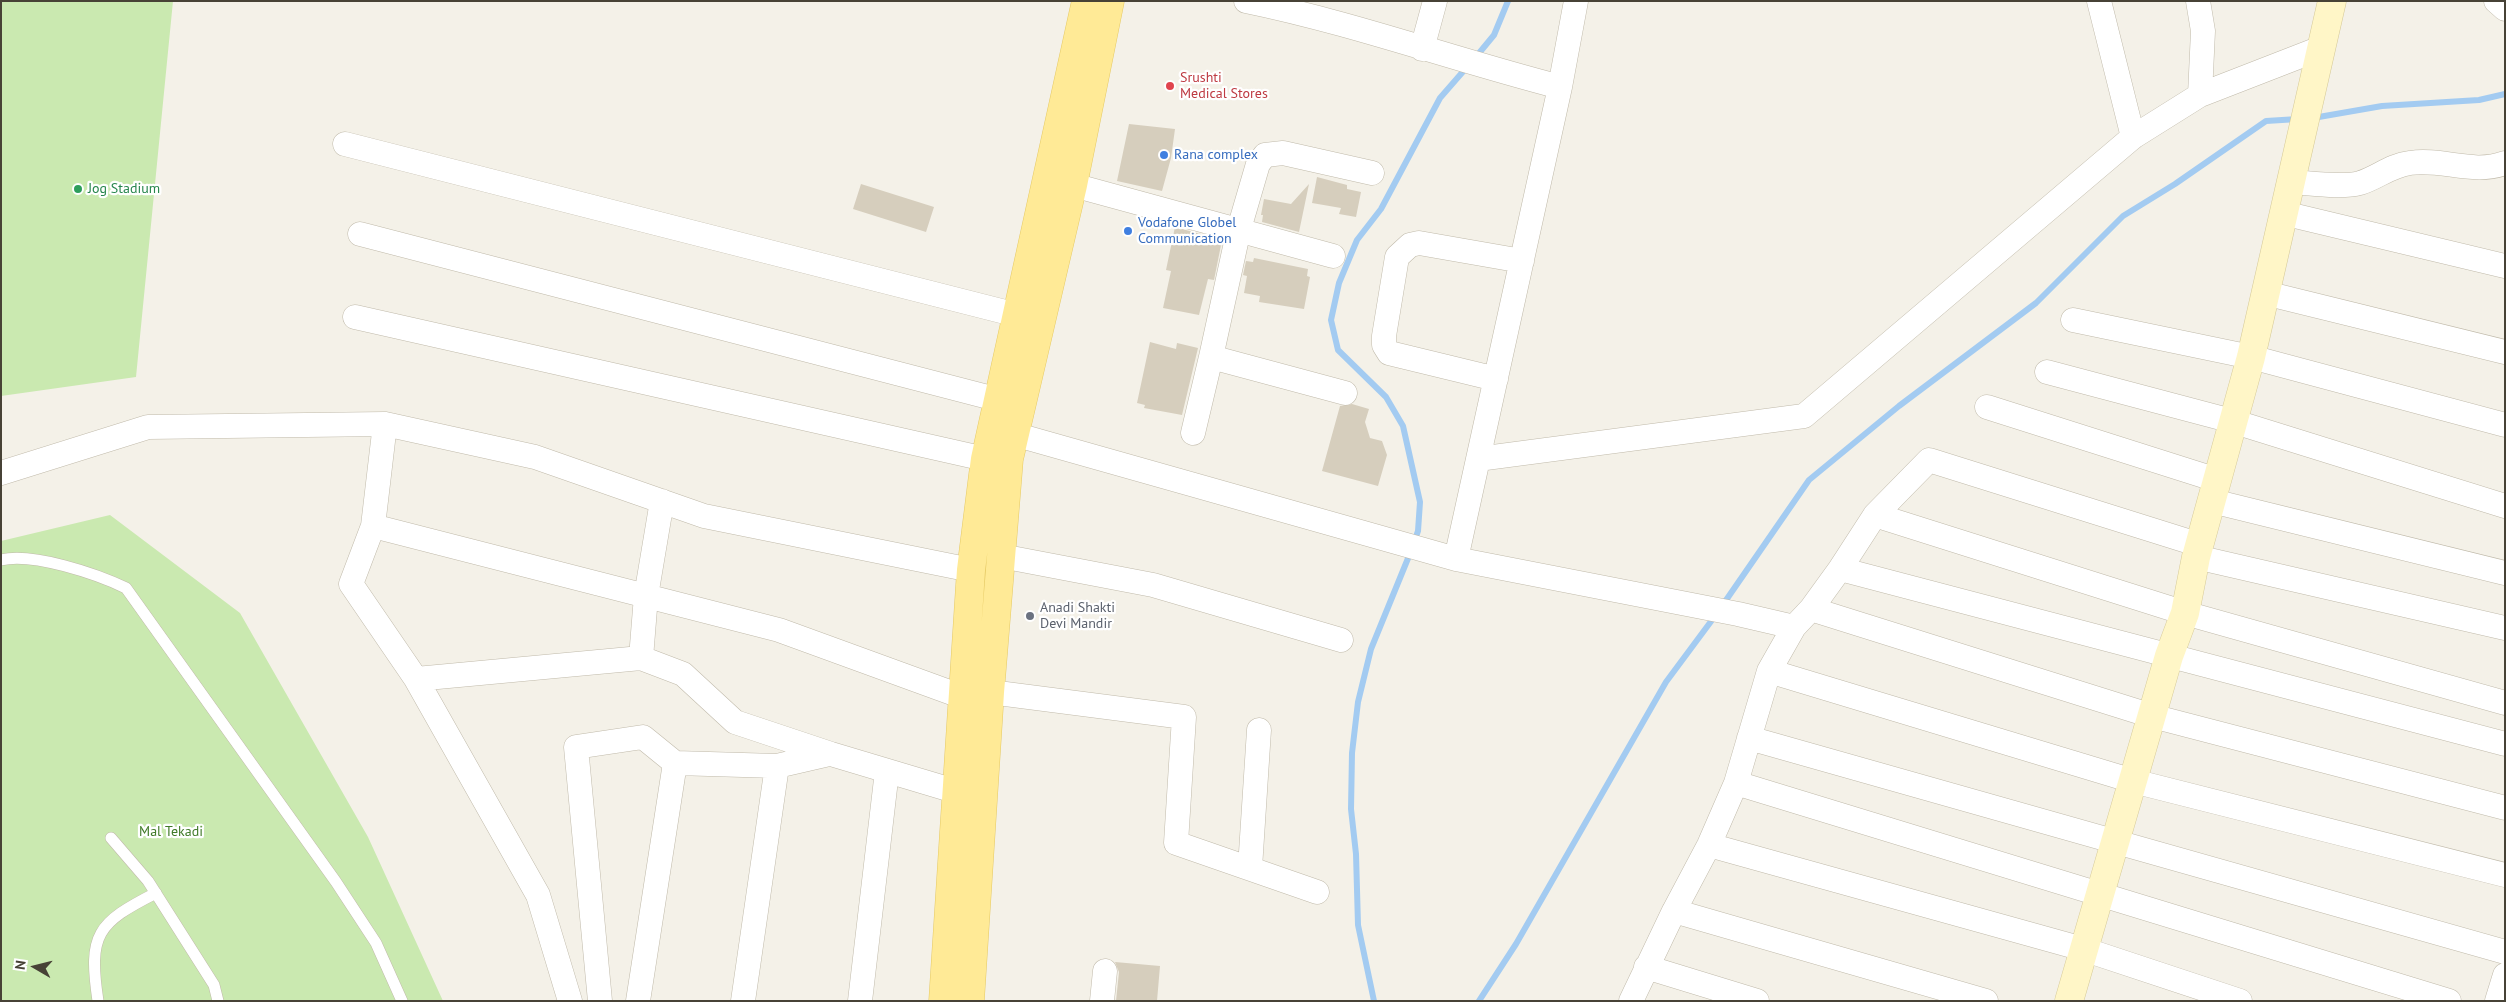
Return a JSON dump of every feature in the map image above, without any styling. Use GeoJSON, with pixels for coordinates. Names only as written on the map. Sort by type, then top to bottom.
{"type":"FeatureCollection","features":[{"type":"Feature","properties":{"kind":"main road"},"geometry":{"type":"LineString","coordinates":[[1010,403],[1017,315],[1086,1]]}},
{"type":"Feature","properties":{"kind":"main road"},"geometry":{"type":"LineString","coordinates":[[943,1001],[971,570],[985,459],[1003,432],[1073,185],[1110,1]]}},
{"type":"Feature","properties":{"kind":"main road"},"geometry":{"type":"LineString","coordinates":[[970,1001],[990,692],[1009,459],[1003,432]]}},
{"type":"Feature","properties":{"kind":"street"},"geometry":{"type":"LineString","coordinates":[[1246,1],[1306,7],[1422,49],[1560,87]]}},
{"type":"Feature","properties":{"kind":"street"},"geometry":{"type":"LineString","coordinates":[[1422,49],[1435,1]]}},
{"type":"Feature","properties":{"kind":"street"},"geometry":{"type":"LineString","coordinates":[[1447,557],[1478,460],[1560,87],[1576,1]]}},
{"type":"Feature","properties":{"kind":"street"},"geometry":{"type":"LineString","coordinates":[[2099,1],[2133,137]]}},
{"type":"Feature","properties":{"kind":"street"},"geometry":{"type":"LineString","coordinates":[[2198,1],[2203,31],[2200,95]]}},
{"type":"Feature","properties":{"kind":"street"},"geometry":{"type":"LineString","coordinates":[[2069,1001],[2169,656],[2185,613],[2198,551],[2251,357],[2332,1]]}},
{"type":"Feature","properties":{"kind":"street"},"geometry":{"type":"LineString","coordinates":[[2496,1],[2505,10]]}},
{"type":"Feature","properties":{"kind":"street"},"geometry":{"type":"LineString","coordinates":[[1478,460],[1804,416],[2133,137],[2200,95],[2321,48]]}},
{"type":"Feature","properties":{"kind":"street"},"geometry":{"type":"LineString","coordinates":[[345,144],[1017,315]]}},
{"type":"Feature","properties":{"kind":"street"},"geometry":{"type":"LineString","coordinates":[[1193,433],[1239,229],[1258,164],[1265,155],[1273,152],[1372,174]]}},
{"type":"Feature","properties":{"kind":"street"},"geometry":{"type":"LineString","coordinates":[[2292,173],[2356,184],[2408,163],[2421,162],[2474,168],[2493,167],[2505,163]]}},
{"type":"Feature","properties":{"kind":"street"},"geometry":{"type":"LineString","coordinates":[[1073,185],[1333,256]]}},
{"type":"Feature","properties":{"kind":"street"},"geometry":{"type":"LineString","coordinates":[[2283,213],[2505,266]]}},
{"type":"Feature","properties":{"kind":"street"},"geometry":{"type":"LineString","coordinates":[[360,234],[1010,403]]}},
{"type":"Feature","properties":{"kind":"street"},"geometry":{"type":"LineString","coordinates":[[1496,379],[1389,353],[1384,345],[1384,336],[1397,256],[1410,244],[1419,243],[1522,261]]}},
{"type":"Feature","properties":{"kind":"street"},"geometry":{"type":"LineString","coordinates":[[2265,293],[2505,352]]}},
{"type":"Feature","properties":{"kind":"street"},"geometry":{"type":"LineString","coordinates":[[355,317],[985,459]]}},
{"type":"Feature","properties":{"kind":"street"},"geometry":{"type":"LineString","coordinates":[[2072,320],[2251,357],[2505,425]]}},
{"type":"Feature","properties":{"kind":"street"},"geometry":{"type":"LineString","coordinates":[[1211,358],[1345,393]]}},
{"type":"Feature","properties":{"kind":"street"},"geometry":{"type":"LineString","coordinates":[[2047,372],[2232,421],[2505,506]]}},
{"type":"Feature","properties":{"kind":"street"},"geometry":{"type":"LineString","coordinates":[[1987,406],[2214,490],[2505,573]]}},
{"type":"Feature","properties":{"kind":"street"},"geometry":{"type":"LineString","coordinates":[[385,424],[373,526],[351,584],[416,679],[538,895],[570,1001]]}},
{"type":"Feature","properties":{"kind":"street"},"geometry":{"type":"LineString","coordinates":[[1,473],[148,427],[385,424],[535,457],[704,516],[971,570]]}},
{"type":"Feature","properties":{"kind":"street"},"geometry":{"type":"LineString","coordinates":[[1003,432],[1447,557],[1738,614],[1794,627]]}},
{"type":"Feature","properties":{"kind":"street"},"geometry":{"type":"LineString","coordinates":[[1631,1001],[1674,911],[1710,846],[1736,783],[1769,671],[1794,627],[1811,609],[1840,569],[1875,515],[1929,460],[2198,551],[2505,628]]}},
{"type":"Feature","properties":{"kind":"street"},"geometry":{"type":"LineString","coordinates":[[640,658],[646,596],[662,501]]}},
{"type":"Feature","properties":{"kind":"street"},"geometry":{"type":"LineString","coordinates":[[1875,515],[2185,613],[2505,703]]}},
{"type":"Feature","properties":{"kind":"street"},"geometry":{"type":"LineString","coordinates":[[373,526],[779,630],[963,697]]}},
{"type":"Feature","properties":{"kind":"street"},"geometry":{"type":"LineString","coordinates":[[1001,556],[1153,585],[1341,640]]}},
{"type":"Feature","properties":{"kind":"street"},"geometry":{"type":"LineString","coordinates":[[1840,569],[2505,744]]}},
{"type":"Feature","properties":{"kind":"street"},"geometry":{"type":"LineString","coordinates":[[1811,609],[2152,716],[2505,808]]}},
{"type":"Feature","properties":{"kind":"street"},"geometry":{"type":"LineString","coordinates":[[416,679],[640,658],[683,674],[735,722],[831,754],[958,792]]}},
{"type":"Feature","properties":{"kind":"street"},"geometry":{"type":"LineString","coordinates":[[1769,671],[2133,782],[2505,875]]}},
{"type":"Feature","properties":{"kind":"street"},"geometry":{"type":"LineString","coordinates":[[990,692],[1184,717],[1176,843],[1318,892]]}},
{"type":"Feature","properties":{"kind":"street"},"geometry":{"type":"LineString","coordinates":[[1250,868],[1259,730]]}},
{"type":"Feature","properties":{"kind":"street"},"geometry":{"type":"LineString","coordinates":[[600,1001],[576,747],[644,737],[675,763],[777,766],[831,754]]}},
{"type":"Feature","properties":{"kind":"street"},"geometry":{"type":"LineString","coordinates":[[1749,738],[2505,952]]}},
{"type":"Feature","properties":{"kind":"street"},"geometry":{"type":"LineString","coordinates":[[638,1001],[675,763]]}},
{"type":"Feature","properties":{"kind":"street"},"geometry":{"type":"LineString","coordinates":[[743,1001],[777,766]]}},
{"type":"Feature","properties":{"kind":"street"},"geometry":{"type":"LineString","coordinates":[[860,1001],[887,770]]}},
{"type":"Feature","properties":{"kind":"street"},"geometry":{"type":"LineString","coordinates":[[1736,783],[2098,896],[2449,1001]]}},
{"type":"Feature","properties":{"kind":"street"},"geometry":{"type":"LineString","coordinates":[[1710,846],[2083,949],[2240,1001]]}},
{"type":"Feature","properties":{"kind":"street"},"geometry":{"type":"LineString","coordinates":[[1674,911],[1986,1001]]}},
{"type":"Feature","properties":{"kind":"street"},"geometry":{"type":"LineString","coordinates":[[1646,967],[1757,1001]]}},
{"type":"Feature","properties":{"kind":"street"},"geometry":{"type":"LineString","coordinates":[[1102,1001],[1105,971]]}},
{"type":"Feature","properties":{"kind":"street"},"geometry":{"type":"LineString","coordinates":[[2497,1001],[2505,975]]}},
{"type":"Feature","properties":{"kind":"lane"},"geometry":{"type":"LineString","coordinates":[[1,560],[32,559],[102,577],[126,588],[336,882],[376,943],[402,1001]]}},
{"type":"Feature","properties":{"kind":"lane"},"geometry":{"type":"LineString","coordinates":[[111,838],[156,893],[214,986],[218,1001]]}},
{"type":"Feature","properties":{"kind":"lane"},"geometry":{"type":"LineString","coordinates":[[98,1001],[92,965],[95,945],[105,927],[120,911],[156,893]]}},
{"type":"Feature","properties":{"kind":"green space","name":"Jog Stadium"},"geometry":{"type":"Polygon","coordinates":[[[1,1],[173,1],[136,377],[1,396],[1,1]]]}},
{"type":"Feature","properties":{"kind":"green space","name":"Mal Tekadi"},"geometry":{"type":"Polygon","coordinates":[[[110,515],[240,613],[368,837],[443,1001],[1,1001],[1,541],[110,515]]]}},
{"type":"Feature","properties":{"kind":"building"},"geometry":{"type":"Polygon","coordinates":[[[1129,124],[1175,129],[1171,158],[1162,191],[1117,181],[1129,124]]]}},
{"type":"Feature","properties":{"kind":"building"},"geometry":{"type":"Polygon","coordinates":[[[1317,177],[1347,185],[1347,189],[1361,192],[1356,217],[1339,214],[1341,208],[1312,203],[1317,177]]]}},
{"type":"Feature","properties":{"kind":"building"},"geometry":{"type":"Polygon","coordinates":[[[861,184],[934,207],[926,232],[853,209],[861,184]]]}},
{"type":"Feature","properties":{"kind":"building"},"geometry":{"type":"Polygon","coordinates":[[[1309,184],[1299,232],[1262,222],[1263,215],[1261,215],[1264,199],[1291,204],[1309,184]]]}},
{"type":"Feature","properties":{"kind":"building"},"geometry":{"type":"Polygon","coordinates":[[[1175,227],[1222,240],[1214,280],[1208,279],[1199,315],[1163,308],[1171,271],[1166,270],[1175,227]]]}},
{"type":"Feature","properties":{"kind":"building"},"geometry":{"type":"Polygon","coordinates":[[[1254,258],[1308,269],[1307,276],[1310,277],[1304,309],[1259,302],[1260,296],[1244,293],[1247,276],[1243,275],[1246,261],[1253,262],[1254,258]]]}},
{"type":"Feature","properties":{"kind":"building"},"geometry":{"type":"Polygon","coordinates":[[[1150,342],[1176,349],[1177,343],[1198,348],[1182,415],[1144,408],[1145,405],[1137,403],[1150,342]]]}},
{"type":"Feature","properties":{"kind":"building"},"geometry":{"type":"Polygon","coordinates":[[[1352,404],[1369,409],[1365,422],[1370,438],[1382,441],[1387,455],[1378,486],[1322,471],[1340,406],[1352,404]]]}},
{"type":"Feature","properties":{"kind":"building"},"geometry":{"type":"Polygon","coordinates":[[[1115,962],[1160,966],[1157,1001],[1116,1001],[1119,972],[1115,962]]]}},
{"type":"Feature","properties":{"kind":"waterway"},"geometry":{"type":"LineString","coordinates":[[1475,58],[1494,35],[1508,1]]}},
{"type":"Feature","properties":{"kind":"waterway"},"geometry":{"type":"LineString","coordinates":[[1414,542],[1418,531],[1420,502],[1403,426],[1386,397],[1338,350],[1331,320],[1339,283],[1357,240],[1381,209],[1440,98],[1467,67]]}},
{"type":"Feature","properties":{"kind":"waterway"},"geometry":{"type":"LineString","coordinates":[[2313,118],[2382,106],[2479,100],[2505,94]]}},
{"type":"Feature","properties":{"kind":"waterway"},"geometry":{"type":"LineString","coordinates":[[1722,606],[1809,480],[1899,406],[2036,303],[2123,216],[2175,184],[2266,121],[2298,119]]}},
{"type":"Feature","properties":{"kind":"waterway"},"geometry":{"type":"LineString","coordinates":[[1374,1001],[1358,925],[1356,854],[1351,809],[1352,753],[1358,702],[1371,649],[1411,551]]}},
{"type":"Feature","properties":{"kind":"waterway"},"geometry":{"type":"LineString","coordinates":[[1479,1001],[1516,944],[1666,682],[1715,616]]}},
{"type":"Feature","properties":{"kind":"place","name":"Srushti Medical Stores"},"geometry":{"type":"Point","coordinates":[1170,86]}},
{"type":"Feature","properties":{"kind":"place","name":"Rana complex"},"geometry":{"type":"Point","coordinates":[1164,155]}},
{"type":"Feature","properties":{"kind":"place","name":"Jog Stadium"},"geometry":{"type":"Point","coordinates":[78,189]}},
{"type":"Feature","properties":{"kind":"place","name":"Vodafone Globel Communication"},"geometry":{"type":"Point","coordinates":[1128,231]}},
{"type":"Feature","properties":{"kind":"place","name":"Anadi Shakti Devi Mandir"},"geometry":{"type":"Point","coordinates":[1030,616]}}]}
